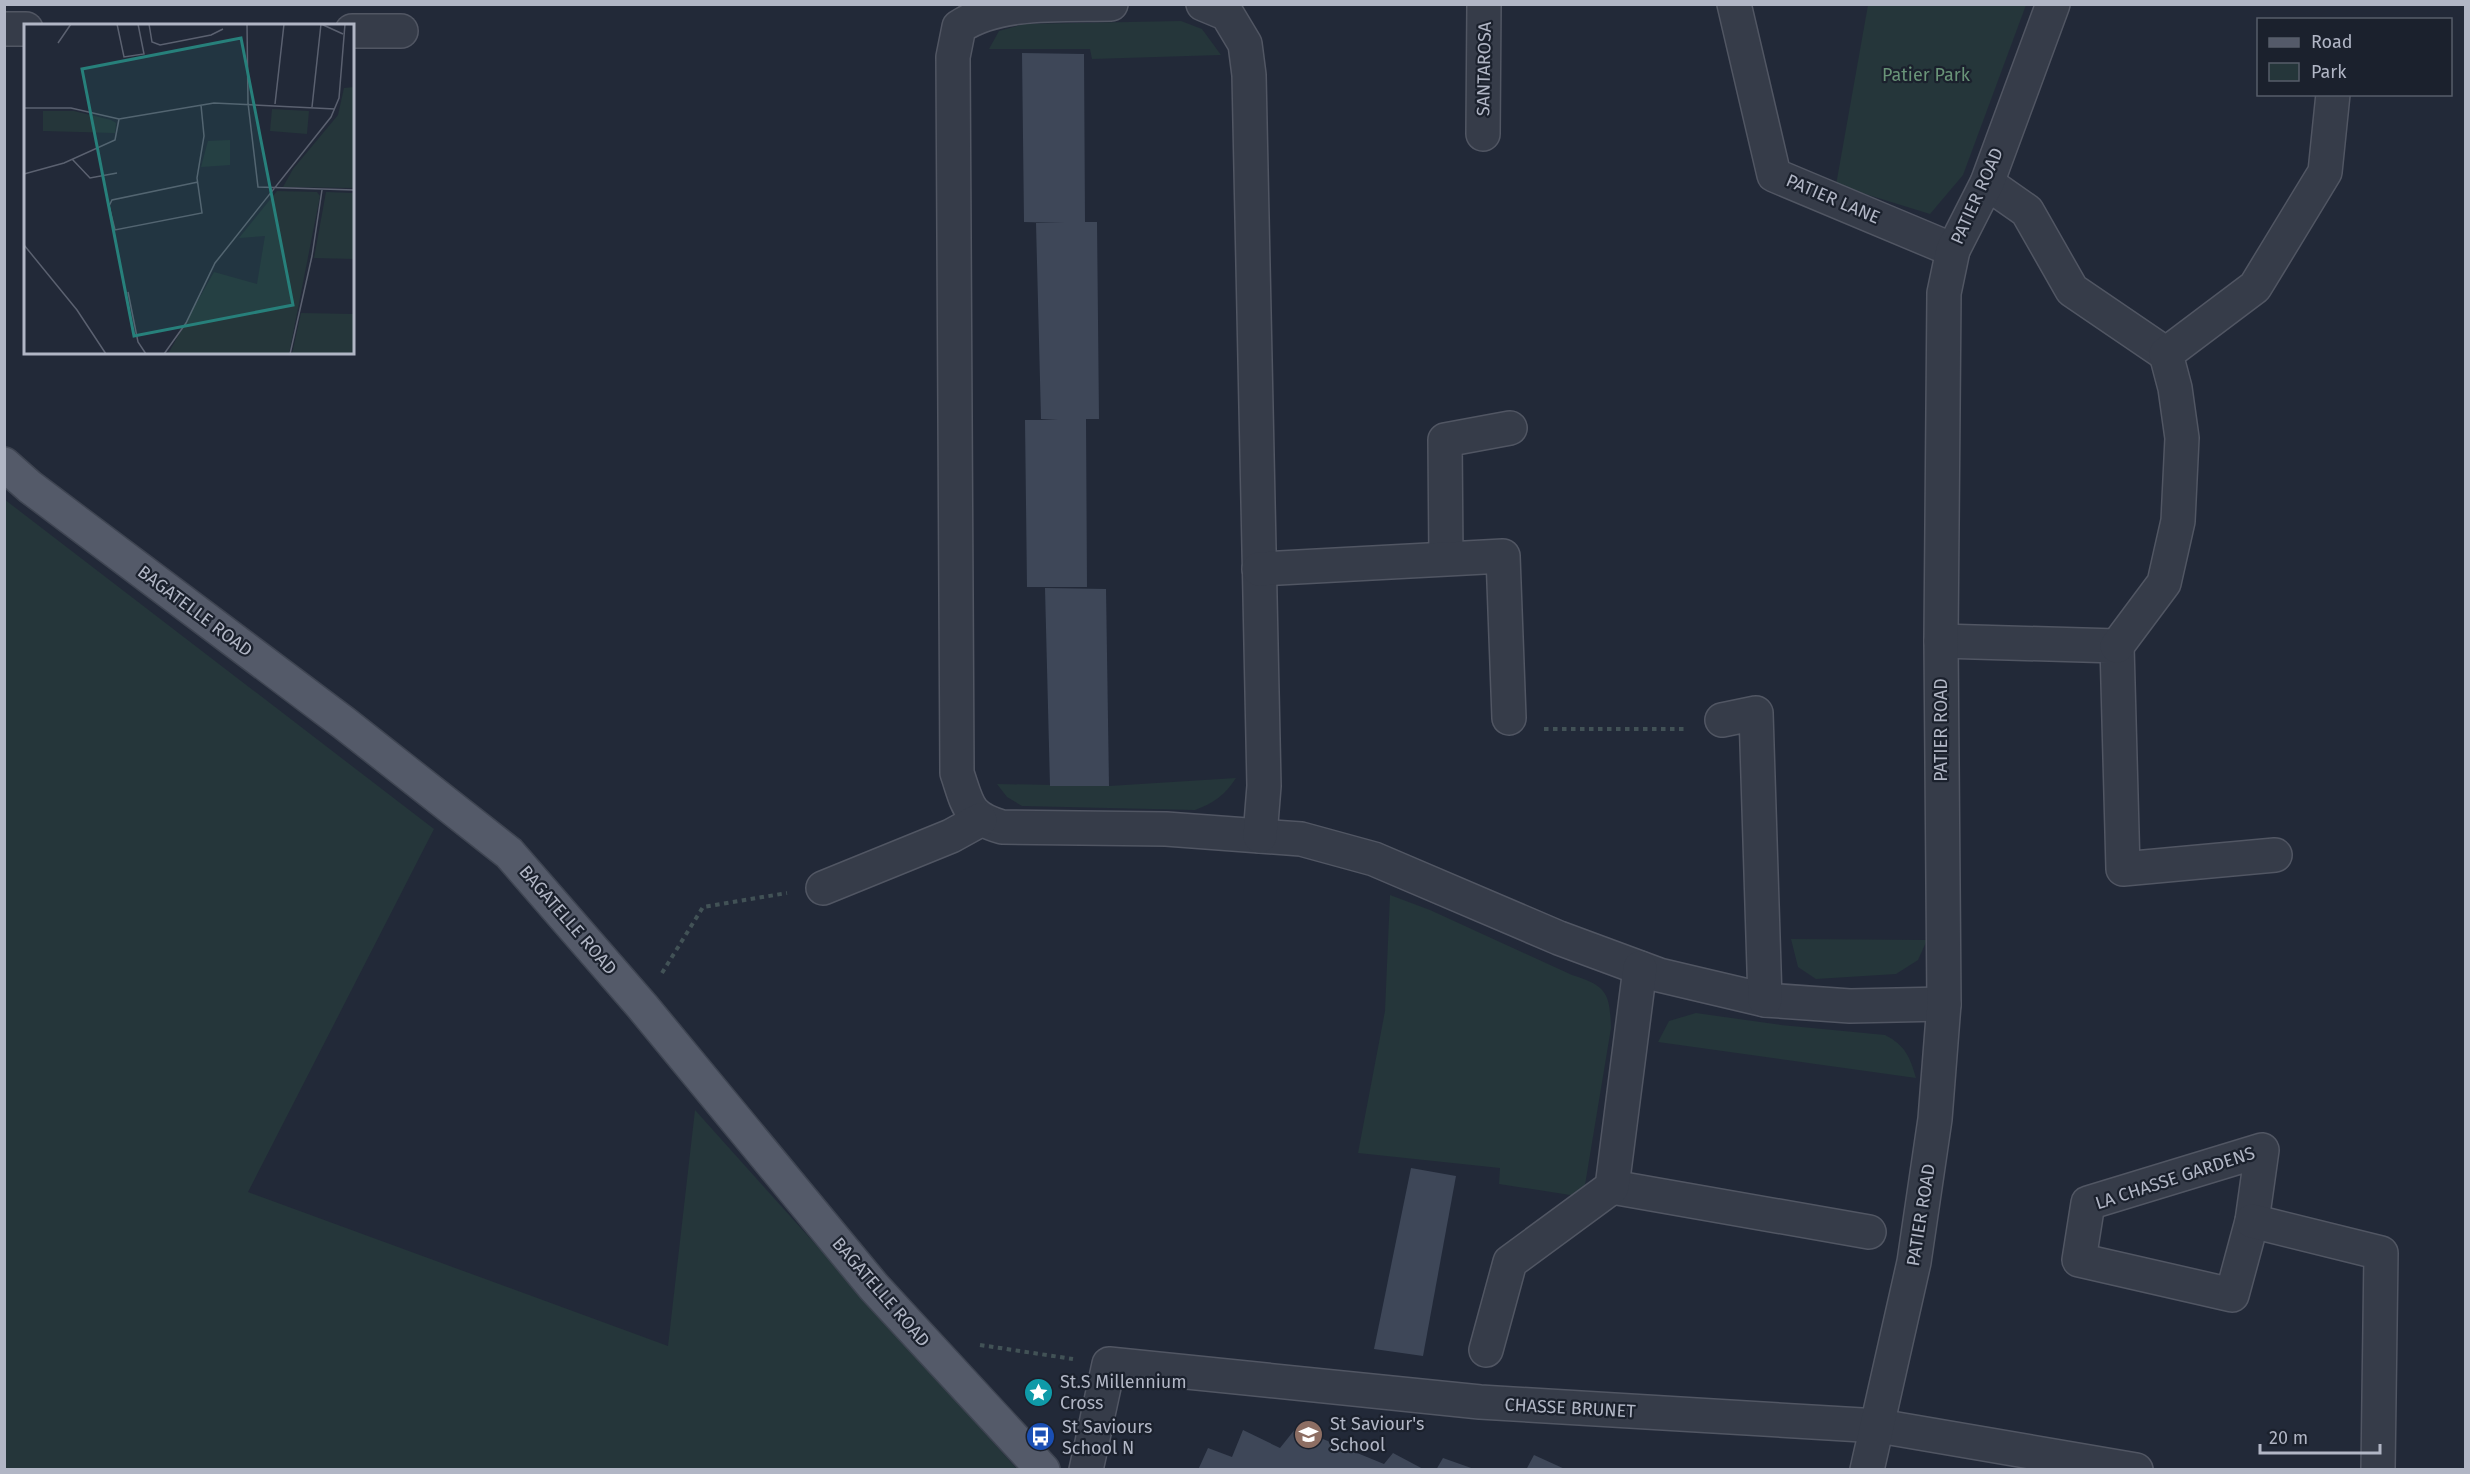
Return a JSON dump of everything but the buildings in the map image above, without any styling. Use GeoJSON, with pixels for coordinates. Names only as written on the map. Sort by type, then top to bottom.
{"type":"FeatureCollection","features":[{"type":"Feature","properties":{"kind":"main road","name":"BAGATELLE ROAD"},"geometry":{"type":"LineString","coordinates":[[4,464],[30,487],[344,723],[509,853],[642,1006],[874,1287],[1043,1470]]}},
{"type":"Feature","properties":{"kind":"street"},"geometry":{"type":"LineString","coordinates":[[1111,4],[1009,6],[974,15],[959,27],[953,57],[957,773],[968,805],[980,820],[1002,827],[1166,829],[1301,839],[1374,858],[1559,938],[1640,968],[1765,1000],[1850,1006],[1944,1004]]}},
{"type":"Feature","properties":{"kind":"street"},"geometry":{"type":"LineString","coordinates":[[1203,4],[1227,14],[1245,44],[1249,75],[1264,786],[1260,836]]}},
{"type":"Feature","properties":{"kind":"street","name":"SANTAROSA"},"geometry":{"type":"LineString","coordinates":[[1483,134],[1485,4]]}},
{"type":"Feature","properties":{"kind":"street","name":"PATIER LANE"},"geometry":{"type":"LineString","coordinates":[[1734,4],[1774,175],[1953,250]]}},
{"type":"Feature","properties":{"kind":"street","name":"PATIER ROAD"},"geometry":{"type":"LineString","coordinates":[[1868,1470],[1914,1262],[1935,1119],[1944,1004],[1941,641],[1944,294],[1953,250],[1987,183],[2053,4]]}},
{"type":"Feature","properties":{"kind":"street"},"geometry":{"type":"LineString","coordinates":[[4,29],[24,29]]}},
{"type":"Feature","properties":{"kind":"street"},"geometry":{"type":"LineString","coordinates":[[354,31],[401,31]]}},
{"type":"Feature","properties":{"kind":"street"},"geometry":{"type":"LineString","coordinates":[[2166,354],[2255,287],[2325,172],[2333,96]]}},
{"type":"Feature","properties":{"kind":"street"},"geometry":{"type":"LineString","coordinates":[[1987,183],[2027,211],[2072,290],[2166,354],[2175,388],[2182,438],[2178,521],[2164,583],[2117,646],[2123,869],[2275,855]]}},
{"type":"Feature","properties":{"kind":"street"},"geometry":{"type":"LineString","coordinates":[[1446,558],[1445,440],[1510,428]]}},
{"type":"Feature","properties":{"kind":"street"},"geometry":{"type":"LineString","coordinates":[[1259,569],[1503,556],[1509,718]]}},
{"type":"Feature","properties":{"kind":"street"},"geometry":{"type":"LineString","coordinates":[[1941,641],[2117,646]]}},
{"type":"Feature","properties":{"kind":"street"},"geometry":{"type":"LineString","coordinates":[[1722,720],[1756,713],[1765,1000]]}},
{"type":"Feature","properties":{"kind":"street"},"geometry":{"type":"LineString","coordinates":[[823,888],[951,836],[980,820]]}},
{"type":"Feature","properties":{"kind":"street"},"geometry":{"type":"LineString","coordinates":[[1612,1187],[1640,968]]}},
{"type":"Feature","properties":{"kind":"street","name":"LA CHASSE GARDENS"},"geometry":{"type":"LineString","coordinates":[[2262,1150],[2252,1221],[2232,1295],[2079,1260],[2088,1203],[2262,1150]]}},
{"type":"Feature","properties":{"kind":"street"},"geometry":{"type":"LineString","coordinates":[[1486,1350],[1510,1262],[1612,1187],[1869,1232]]}},
{"type":"Feature","properties":{"kind":"street"},"geometry":{"type":"LineString","coordinates":[[2252,1221],[2381,1253],[2378,1470]]}},
{"type":"Feature","properties":{"kind":"street"},"geometry":{"type":"LineString","coordinates":[[1086,1470],[1109,1364]]}},
{"type":"Feature","properties":{"kind":"street","name":"CHASSE BRUNET"},"geometry":{"type":"LineString","coordinates":[[1109,1364],[1480,1402],[1879,1426],[2136,1470]]}},
{"type":"Feature","properties":{"kind":"path"},"geometry":{"type":"LineString","coordinates":[[1509,718],[1539,729],[1702,729],[1722,720]]}},
{"type":"Feature","properties":{"kind":"path"},"geometry":{"type":"LineString","coordinates":[[642,1006],[703,906],[823,888]]}},
{"type":"Feature","properties":{"kind":"path"},"geometry":{"type":"LineString","coordinates":[[937,1357],[964,1343],[1109,1364]]}},
{"type":"Feature","properties":{"kind":"green space","name":"Patier Park"},"geometry":{"type":"Polygon","coordinates":[[[1868,5],[2026,5],[1963,175],[1930,214],[1836,185],[1868,5]]]}},
{"type":"Feature","properties":{"kind":"green space"},"geometry":{"type":"Polygon","coordinates":[[[1181,21],[1202,29],[1221,55],[1092,59],[1090,49],[989,49],[999,31],[1024,24],[1181,21]]]}},
{"type":"Feature","properties":{"kind":"green space"},"geometry":{"type":"Polygon","coordinates":[[[4,499],[434,829],[248,1192],[668,1346],[695,1110],[1017,1469],[5,1469],[4,499]]]}},
{"type":"Feature","properties":{"kind":"green space"},"geometry":{"type":"Polygon","coordinates":[[[1236,778],[1218,798],[1195,810],[1022,806],[1007,797],[997,784],[1109,786],[1236,778]]]}},
{"type":"Feature","properties":{"kind":"green space"},"geometry":{"type":"Polygon","coordinates":[[[1390,895],[1430,910],[1592,983],[1604,992],[1609,1006],[1611,1028],[1583,1197],[1499,1184],[1500,1168],[1358,1153],[1385,1011],[1390,895]]]}},
{"type":"Feature","properties":{"kind":"green space"},"geometry":{"type":"Polygon","coordinates":[[[1791,939],[1927,940],[1918,960],[1896,974],[1816,979],[1798,967],[1791,939]]]}},
{"type":"Feature","properties":{"kind":"green space"},"geometry":{"type":"Polygon","coordinates":[[[1696,1013],[1781,1025],[1885,1035],[1906,1052],[1916,1078],[1658,1042],[1669,1021],[1696,1013]]]}},
{"type":"Feature","properties":{"kind":"place","name":"St.S Millennium Cross"},"geometry":{"type":"Point","coordinates":[1039,1392]}},
{"type":"Feature","properties":{"kind":"place","name":"St Saviour's School"},"geometry":{"type":"Point","coordinates":[1309,1434]}},
{"type":"Feature","properties":{"kind":"place","name":"St Saviours School N"},"geometry":{"type":"Point","coordinates":[1041,1437]}}]}
